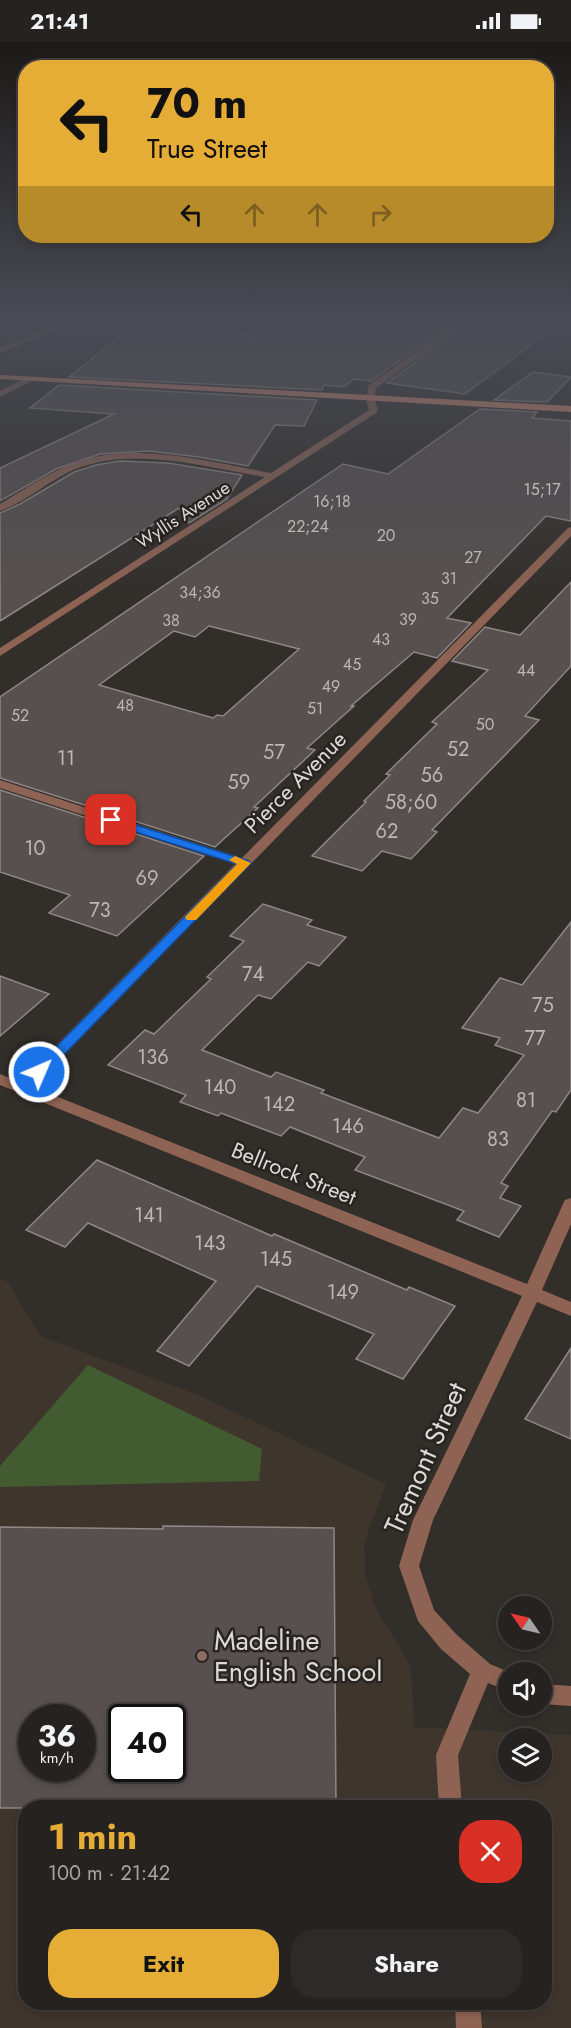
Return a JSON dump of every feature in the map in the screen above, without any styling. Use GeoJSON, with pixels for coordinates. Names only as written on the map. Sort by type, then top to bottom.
{"type":"FeatureCollection","features":[{"type":"Feature","properties":{"kind":"street","name":"Wyllis Avenue"},"geometry":{"type":"LineString","coordinates":[[0,653],[367,415]]}},
{"type":"Feature","properties":{"kind":"street"},"geometry":{"type":"LineString","coordinates":[[0,508],[70,469],[94,460],[108,458],[173,460],[274,476]]}},
{"type":"Feature","properties":{"kind":"street","name":"Pierce Avenue"},"geometry":{"type":"LineString","coordinates":[[23,1088],[571,530]]}},
{"type":"Feature","properties":{"kind":"street"},"geometry":{"type":"LineString","coordinates":[[0,784],[245,863]]}},
{"type":"Feature","properties":{"kind":"street","name":"Bellrock Street"},"geometry":{"type":"LineString","coordinates":[[0,1079],[571,1309]]}},
{"type":"Feature","properties":{"kind":"street","name":"Tremont Street"},"geometry":{"type":"LineString","coordinates":[[498,1678],[482,1671],[449,1642],[424,1615],[409,1566],[423,1520],[532,1294],[571,1204]]}},
{"type":"Feature","properties":{"kind":"street"},"geometry":{"type":"LineString","coordinates":[[450,1800],[447,1755],[482,1671]]}},
{"type":"Feature","properties":{"kind":"street"},"geometry":{"type":"LineString","coordinates":[[552,1695],[571,1696]]}},
{"type":"Feature","properties":{"kind":"street"},"geometry":{"type":"LineString","coordinates":[[468,2010],[469,2028]]}},
{"type":"Feature","properties":{"kind":"shaded area","name":"Madeline English School"},"geometry":{"type":"Polygon","coordinates":[[[0,1279],[8,1282],[40,1336],[201,1396],[386,1484],[364,1544],[365,1574],[376,1609],[411,1666],[414,1727],[498,1731],[498,1782],[552,1782],[552,1734],[571,1735],[571,2028],[0,2028],[0,1279]]]}},
{"type":"Feature","properties":{"kind":"green space"},"geometry":{"type":"Polygon","coordinates":[[[88,1365],[262,1449],[259,1481],[0,1487],[0,1466],[88,1365]]]}},
{"type":"Feature","properties":{"kind":"building"},"geometry":{"type":"Polygon","coordinates":[[[113,415],[310,415],[304,426],[275,425],[248,466],[149,451],[100,454],[56,469],[0,501],[0,468],[113,415]]]}},
{"type":"Feature","properties":{"kind":"building"},"geometry":{"type":"Polygon","coordinates":[[[472,415],[535,415],[532,418],[571,421],[571,521],[546,516],[447,618],[471,623],[437,658],[414,652],[351,706],[354,706],[307,748],[315,750],[254,807],[258,808],[215,847],[0,778],[0,697],[343,464],[388,474],[472,415]],[[209,626],[195,637],[174,631],[99,685],[213,718],[217,715],[223,716],[299,649],[209,626]]]}},
{"type":"Feature","properties":{"kind":"building"},"geometry":{"type":"Polygon","coordinates":[[[120,461],[168,463],[242,475],[227,499],[189,523],[179,508],[0,621],[0,513],[20,504],[74,472],[120,461]]]}},
{"type":"Feature","properties":{"kind":"building"},"geometry":{"type":"Polygon","coordinates":[[[571,582],[571,666],[525,716],[539,720],[432,830],[437,832],[411,859],[382,851],[362,871],[312,856],[390,775],[386,774],[437,724],[432,722],[488,670],[452,661],[485,627],[520,635],[571,582]]]}},
{"type":"Feature","properties":{"kind":"building"},"geometry":{"type":"Polygon","coordinates":[[[0,790],[204,856],[117,936],[49,913],[70,895],[0,872],[0,790]]]}},
{"type":"Feature","properties":{"kind":"building"},"geometry":{"type":"Polygon","coordinates":[[[263,904],[312,920],[307,925],[346,937],[319,966],[308,962],[271,999],[258,995],[202,1050],[271,1077],[276,1072],[324,1090],[321,1093],[439,1138],[463,1108],[478,1113],[524,1055],[495,1045],[500,1038],[462,1028],[500,978],[522,985],[571,922],[571,1090],[556,1112],[552,1111],[501,1183],[508,1186],[500,1198],[521,1206],[499,1237],[457,1220],[464,1211],[355,1170],[365,1157],[290,1127],[281,1136],[221,1113],[218,1116],[180,1102],[186,1095],[108,1065],[145,1030],[154,1034],[211,979],[207,977],[244,941],[230,936],[263,904]]]}},
{"type":"Feature","properties":{"kind":"building"},"geometry":{"type":"Polygon","coordinates":[[[0,976],[49,994],[0,1036],[0,976]]]}},
{"type":"Feature","properties":{"kind":"building"},"geometry":{"type":"Polygon","coordinates":[[[97,1160],[272,1236],[274,1234],[407,1290],[409,1287],[455,1306],[403,1379],[356,1359],[374,1334],[257,1286],[189,1366],[157,1351],[216,1281],[88,1223],[65,1247],[26,1230],[97,1160]]]}},
{"type":"Feature","properties":{"kind":"building"},"geometry":{"type":"Polygon","coordinates":[[[571,1348],[571,1439],[525,1419],[571,1348]]]}},
{"type":"Feature","properties":{"kind":"building"},"geometry":{"type":"Polygon","coordinates":[[[0,1527],[334,1528],[336,1800],[18,1800],[18,1808],[0,1808],[0,1527]]]}},
{"type":"Feature","properties":{"kind":"slow traffic"},"geometry":{"type":"LineString","coordinates":[[192,917],[245,863],[235,860]]}},
{"type":"Feature","properties":{"kind":"place","name":"Madeline English School"},"geometry":{"type":"Point","coordinates":[202,1656]}},
{"type":"Feature","properties":{"kind":"route"},"geometry":{"type":"LineString","coordinates":[[39,1072],[245,863],[111,820]]}}]}
